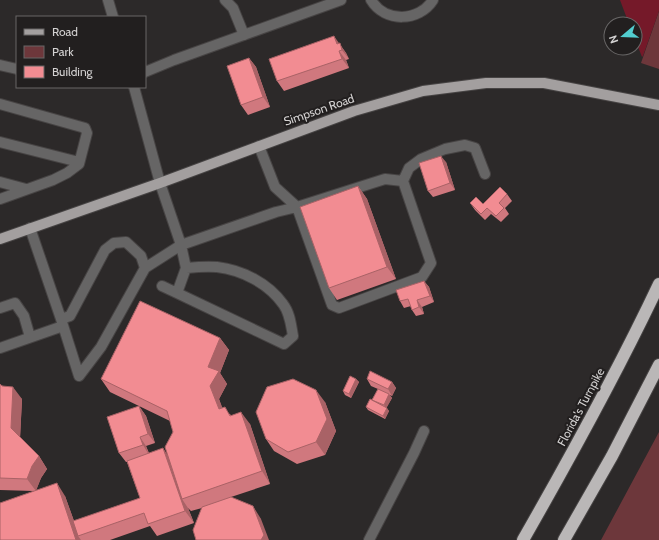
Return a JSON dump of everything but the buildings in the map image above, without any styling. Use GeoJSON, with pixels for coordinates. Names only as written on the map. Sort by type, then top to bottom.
{"type":"FeatureCollection","features":[{"type":"Feature","properties":{"kind":"highway","name":"Florida's Turnpike"},"geometry":{"type":"LineString","coordinates":[[523,540],[581,439],[659,284]]}},
{"type":"Feature","properties":{"kind":"highway"},"geometry":{"type":"LineString","coordinates":[[564,540],[612,456],[659,364]]}},
{"type":"Feature","properties":{"kind":"main road","name":"Simpson Road"},"geometry":{"type":"LineString","coordinates":[[0,239],[354,111],[423,91],[486,83],[544,83],[659,105]]}},
{"type":"Feature","properties":{"kind":"street"},"geometry":{"type":"LineString","coordinates":[[225,0],[233,8],[244,35]]}},
{"type":"Feature","properties":{"kind":"street"},"geometry":{"type":"LineString","coordinates":[[146,72],[174,60],[341,0]]}},
{"type":"Feature","properties":{"kind":"street"},"geometry":{"type":"LineString","coordinates":[[371,0],[382,11],[394,16],[406,17],[419,13],[429,6],[433,0]]}},
{"type":"Feature","properties":{"kind":"street"},"geometry":{"type":"LineString","coordinates":[[112,1],[113,16]]}},
{"type":"Feature","properties":{"kind":"street"},"geometry":{"type":"LineString","coordinates":[[0,65],[16,69]]}},
{"type":"Feature","properties":{"kind":"street"},"geometry":{"type":"LineString","coordinates":[[134,88],[160,182],[181,245],[186,268],[177,293]]}},
{"type":"Feature","properties":{"kind":"street"},"geometry":{"type":"LineString","coordinates":[[0,104],[85,128],[87,133],[80,162],[67,173],[53,180],[0,198]]}},
{"type":"Feature","properties":{"kind":"street"},"geometry":{"type":"LineString","coordinates":[[0,142],[80,162]]}},
{"type":"Feature","properties":{"kind":"street"},"geometry":{"type":"LineString","coordinates":[[259,146],[274,187],[297,207],[332,306],[339,308],[422,277],[431,263],[402,181],[409,168],[421,159],[445,149],[465,145],[475,148],[485,174]]}},
{"type":"Feature","properties":{"kind":"street"},"geometry":{"type":"LineString","coordinates":[[30,228],[79,376],[101,347],[145,268],[181,245],[276,212],[385,180],[402,181]]}},
{"type":"Feature","properties":{"kind":"street"},"geometry":{"type":"LineString","coordinates":[[0,182],[26,189]]}},
{"type":"Feature","properties":{"kind":"street"},"geometry":{"type":"LineString","coordinates":[[0,348],[30,337],[62,322],[70,316],[104,250],[114,243],[126,242],[141,256],[145,268]]}},
{"type":"Feature","properties":{"kind":"street"},"geometry":{"type":"LineString","coordinates":[[162,286],[284,344],[292,336],[290,319],[284,304],[269,289],[253,278],[234,270],[216,267],[186,268]]}},
{"type":"Feature","properties":{"kind":"street"},"geometry":{"type":"LineString","coordinates":[[0,308],[15,303],[24,316],[30,337]]}},
{"type":"Feature","properties":{"kind":"street"},"geometry":{"type":"LineString","coordinates":[[369,540],[424,431]]}},
{"type":"Feature","properties":{"kind":"green space"},"geometry":{"type":"Polygon","coordinates":[[[659,11],[659,69],[641,63],[659,11]]]}},
{"type":"Feature","properties":{"kind":"green space"},"geometry":{"type":"Polygon","coordinates":[[[659,432],[659,540],[601,540],[659,432]]]}},
{"type":"Feature","properties":{"kind":"shaded area"},"geometry":{"type":"Polygon","coordinates":[[[620,0],[659,0],[659,11],[643,56],[643,16],[626,16],[620,0]]]}}]}
